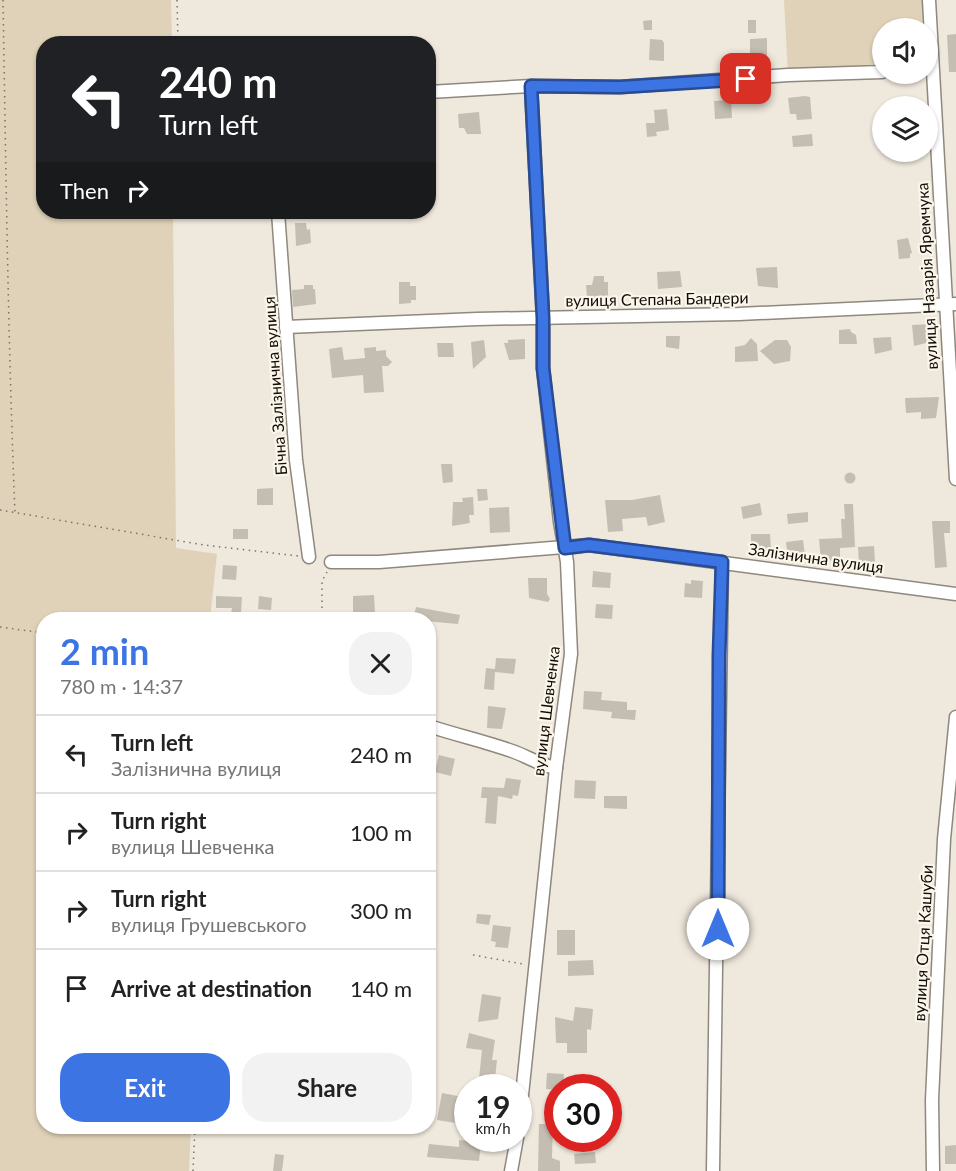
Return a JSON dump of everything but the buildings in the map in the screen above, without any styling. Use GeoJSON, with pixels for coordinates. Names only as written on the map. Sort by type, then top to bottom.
{"type":"FeatureCollection","features":[{"type":"Feature","properties":{"kind":"street","name":"вулиця Назарія Яремчука"},"geometry":{"type":"LineString","coordinates":[[928,0],[928,18]]}},
{"type":"Feature","properties":{"kind":"street"},"geometry":{"type":"LineString","coordinates":[[436,93],[531,86],[620,87],[788,75],[872,72]]}},
{"type":"Feature","properties":{"kind":"street","name":"вулиця Назарія Яремчука"},"geometry":{"type":"LineString","coordinates":[[930,84],[950,304],[956,479]]}},
{"type":"Feature","properties":{"kind":"street","name":"вулиця Шевченка"},"geometry":{"type":"LineString","coordinates":[[524,1074],[556,768],[571,654],[565,548],[543,368],[543,318],[531,86]]}},
{"type":"Feature","properties":{"kind":"street","name":"Бічна Залізнична вулиця"},"geometry":{"type":"LineString","coordinates":[[278,219],[296,460],[309,558]]}},
{"type":"Feature","properties":{"kind":"street","name":"вулиця Степана Бандери"},"geometry":{"type":"LineString","coordinates":[[286,327],[739,314],[950,304]]}},
{"type":"Feature","properties":{"kind":"street","name":"Залізнична вулиця"},"geometry":{"type":"LineString","coordinates":[[331,562],[379,562],[589,545],[956,594]]}},
{"type":"Feature","properties":{"kind":"street"},"geometry":{"type":"LineString","coordinates":[[713,1171],[722,562]]}},
{"type":"Feature","properties":{"kind":"street","name":"вулиця Отця Кашуби"},"geometry":{"type":"LineString","coordinates":[[933,1171],[932,1100],[944,839],[956,717]]}},
{"type":"Feature","properties":{"kind":"street"},"geometry":{"type":"LineString","coordinates":[[436,728],[522,754],[541,765],[556,768]]}},
{"type":"Feature","properties":{"kind":"street"},"geometry":{"type":"LineString","coordinates":[[511,1171],[514,1152]]}},
{"type":"Feature","properties":{"kind":"path"},"geometry":{"type":"LineString","coordinates":[[3,0],[6,116],[5,255],[15,513]]}},
{"type":"Feature","properties":{"kind":"path"},"geometry":{"type":"LineString","coordinates":[[177,0],[178,36]]}},
{"type":"Feature","properties":{"kind":"path"},"geometry":{"type":"LineString","coordinates":[[0,510],[204,545],[309,558]]}},
{"type":"Feature","properties":{"kind":"path"},"geometry":{"type":"LineString","coordinates":[[322,612],[322,581],[331,562]]}},
{"type":"Feature","properties":{"kind":"path"},"geometry":{"type":"LineString","coordinates":[[0,627],[36,632]]}},
{"type":"Feature","properties":{"kind":"path"},"geometry":{"type":"LineString","coordinates":[[473,955],[535,966]]}},
{"type":"Feature","properties":{"kind":"path"},"geometry":{"type":"LineString","coordinates":[[193,1171],[195,1134]]}},
{"type":"Feature","properties":{"kind":"shaded area"},"geometry":{"type":"Polygon","coordinates":[[[0,0],[171,0],[172,36],[36,36],[36,219],[173,219],[176,548],[217,554],[211,612],[36,612],[36,1134],[191,1134],[189,1171],[0,1171],[0,0]]]}},
{"type":"Feature","properties":{"kind":"shaded area"},"geometry":{"type":"Polygon","coordinates":[[[784,0],[925,0],[924,18],[872,18],[872,64],[788,75],[784,0]]]}},
{"type":"Feature","properties":{"kind":"route"},"geometry":{"type":"LineString","coordinates":[[718,929],[719,633],[722,562],[589,545],[565,548],[560,522],[543,368],[543,318],[531,86],[620,87],[746,79]]}}]}
